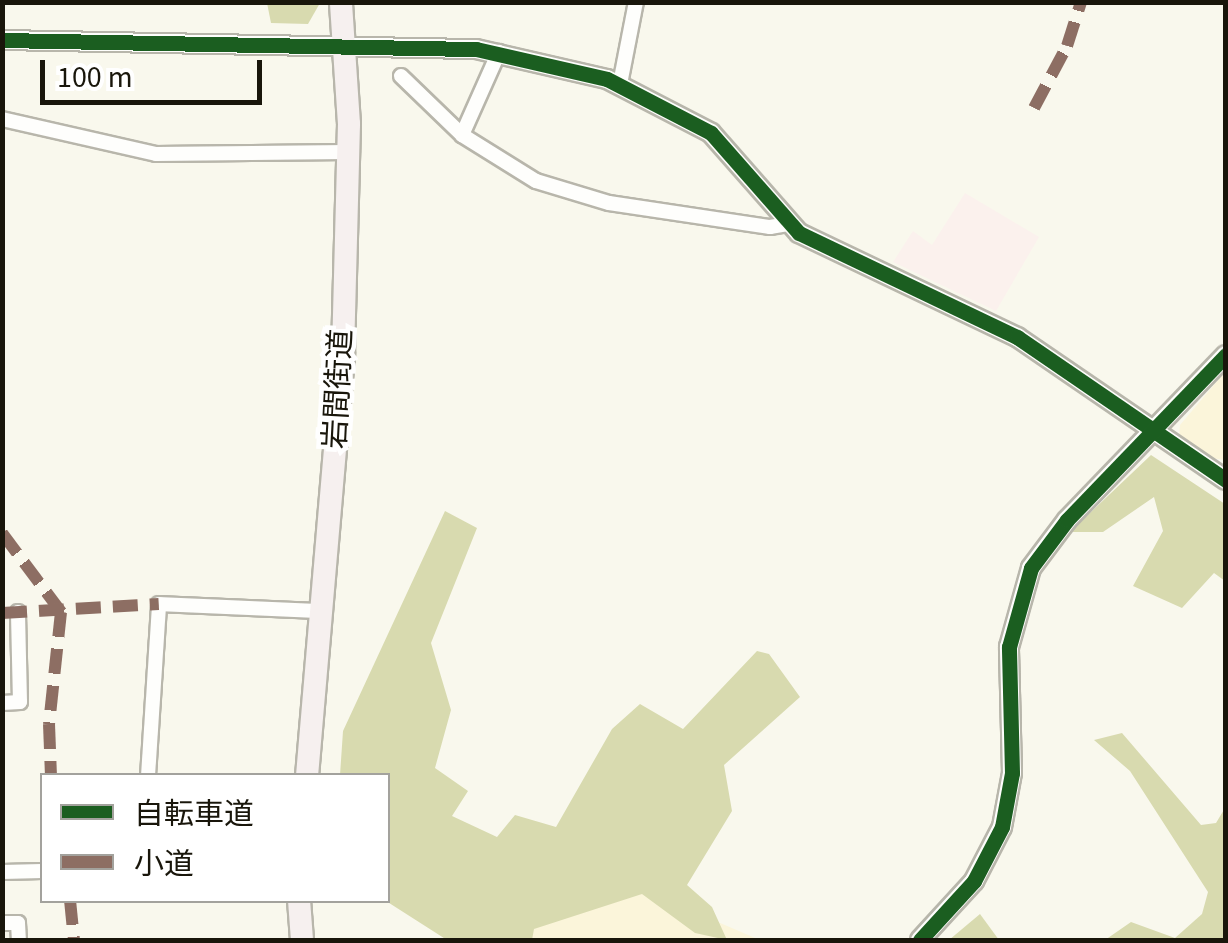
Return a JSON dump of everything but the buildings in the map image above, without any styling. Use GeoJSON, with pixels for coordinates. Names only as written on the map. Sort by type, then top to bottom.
{"type":"FeatureCollection","features":[{"type":"Feature","properties":{"kind":"main road","name":"岩間街道"},"geometry":{"type":"LineString","coordinates":[[307,773],[340,405],[348,152],[341,2]]}},
{"type":"Feature","properties":{"kind":"main road"},"geometry":{"type":"LineString","coordinates":[[299,903],[302,940]]}},
{"type":"Feature","properties":{"kind":"street"},"geometry":{"type":"LineString","coordinates":[[620,84],[636,2]]}},
{"type":"Feature","properties":{"kind":"street"},"geometry":{"type":"LineString","coordinates":[[2,40],[499,52],[620,84],[711,134],[754,175],[788,224]]}},
{"type":"Feature","properties":{"kind":"street"},"geometry":{"type":"LineString","coordinates":[[462,136],[499,52]]}},
{"type":"Feature","properties":{"kind":"street"},"geometry":{"type":"LineString","coordinates":[[400,76],[462,136],[510,170],[570,194],[752,224],[788,224],[1017,337],[1226,480]]}},
{"type":"Feature","properties":{"kind":"street"},"geometry":{"type":"LineString","coordinates":[[2,119],[156,154],[348,152]]}},
{"type":"Feature","properties":{"kind":"street"},"geometry":{"type":"LineString","coordinates":[[920,940],[974,882],[1002,827],[1013,750],[1009,647],[1031,568],[1067,520],[1226,356]]}},
{"type":"Feature","properties":{"kind":"street"},"geometry":{"type":"LineString","coordinates":[[148,773],[159,604],[322,611]]}},
{"type":"Feature","properties":{"kind":"street"},"geometry":{"type":"LineString","coordinates":[[2,703],[20,702],[18,612]]}},
{"type":"Feature","properties":{"kind":"street"},"geometry":{"type":"LineString","coordinates":[[2,872],[40,872]]}},
{"type":"Feature","properties":{"kind":"street"},"geometry":{"type":"LineString","coordinates":[[2,923],[18,924],[19,940]]}},
{"type":"Feature","properties":{"kind":"shaded area"},"geometry":{"type":"Polygon","coordinates":[[[965,193],[1039,237],[996,311],[893,262],[913,231],[932,245],[965,193]]]}},
{"type":"Feature","properties":{"kind":"shaded area"},"geometry":{"type":"Polygon","coordinates":[[[1225,372],[1225,460],[1205,457],[1179,437],[1180,425],[1225,372]]]}},
{"type":"Feature","properties":{"kind":"shaded area"},"geometry":{"type":"Polygon","coordinates":[[[613,893],[652,894],[760,940],[509,940],[613,893]]]}},
{"type":"Feature","properties":{"kind":"green space"},"geometry":{"type":"Polygon","coordinates":[[[267,2],[320,3],[308,24],[271,23],[267,2]]]}},
{"type":"Feature","properties":{"kind":"green space"},"geometry":{"type":"Polygon","coordinates":[[[1151,455],[1225,504],[1225,581],[1214,573],[1182,608],[1133,586],[1163,531],[1154,497],[1103,532],[1070,532],[1151,455]]]}},
{"type":"Feature","properties":{"kind":"green space"},"geometry":{"type":"Polygon","coordinates":[[[445,511],[477,528],[431,643],[451,710],[435,768],[468,791],[452,816],[497,837],[515,815],[556,827],[612,729],[640,704],[683,729],[757,651],[769,654],[800,697],[724,765],[732,811],[687,885],[712,907],[727,940],[695,933],[642,894],[534,929],[532,940],[447,940],[389,903],[390,773],[340,773],[343,731],[445,511]]]}},
{"type":"Feature","properties":{"kind":"green space"},"geometry":{"type":"Polygon","coordinates":[[[1122,733],[1201,825],[1216,823],[1225,808],[1225,940],[1105,940],[1131,922],[1175,938],[1202,914],[1208,892],[1130,771],[1094,740],[1122,733]]]}},
{"type":"Feature","properties":{"kind":"green space"},"geometry":{"type":"Polygon","coordinates":[[[980,914],[999,940],[949,940],[980,914]]]}},
{"type":"Feature","properties":{"kind":"marked path"},"geometry":{"type":"LineString","coordinates":[[1034,108],[1067,46],[1081,2]]}},
{"type":"Feature","properties":{"kind":"marked path"},"geometry":{"type":"LineString","coordinates":[[2,533],[61,612],[49,724],[51,773]]}},
{"type":"Feature","properties":{"kind":"marked path"},"geometry":{"type":"LineString","coordinates":[[2,613],[159,604]]}},
{"type":"Feature","properties":{"kind":"marked path"},"geometry":{"type":"LineString","coordinates":[[70,903],[74,940]]}},
{"type":"Feature","properties":{"kind":"cycle path"},"geometry":{"type":"LineString","coordinates":[[2,40],[476,49],[607,79],[711,133],[799,233],[1017,337],[1226,480]]}},
{"type":"Feature","properties":{"kind":"cycle path"},"geometry":{"type":"LineString","coordinates":[[920,940],[974,881],[1002,827],[1012,773],[1009,647],[1031,568],[1067,520],[1226,355]]}}]}
